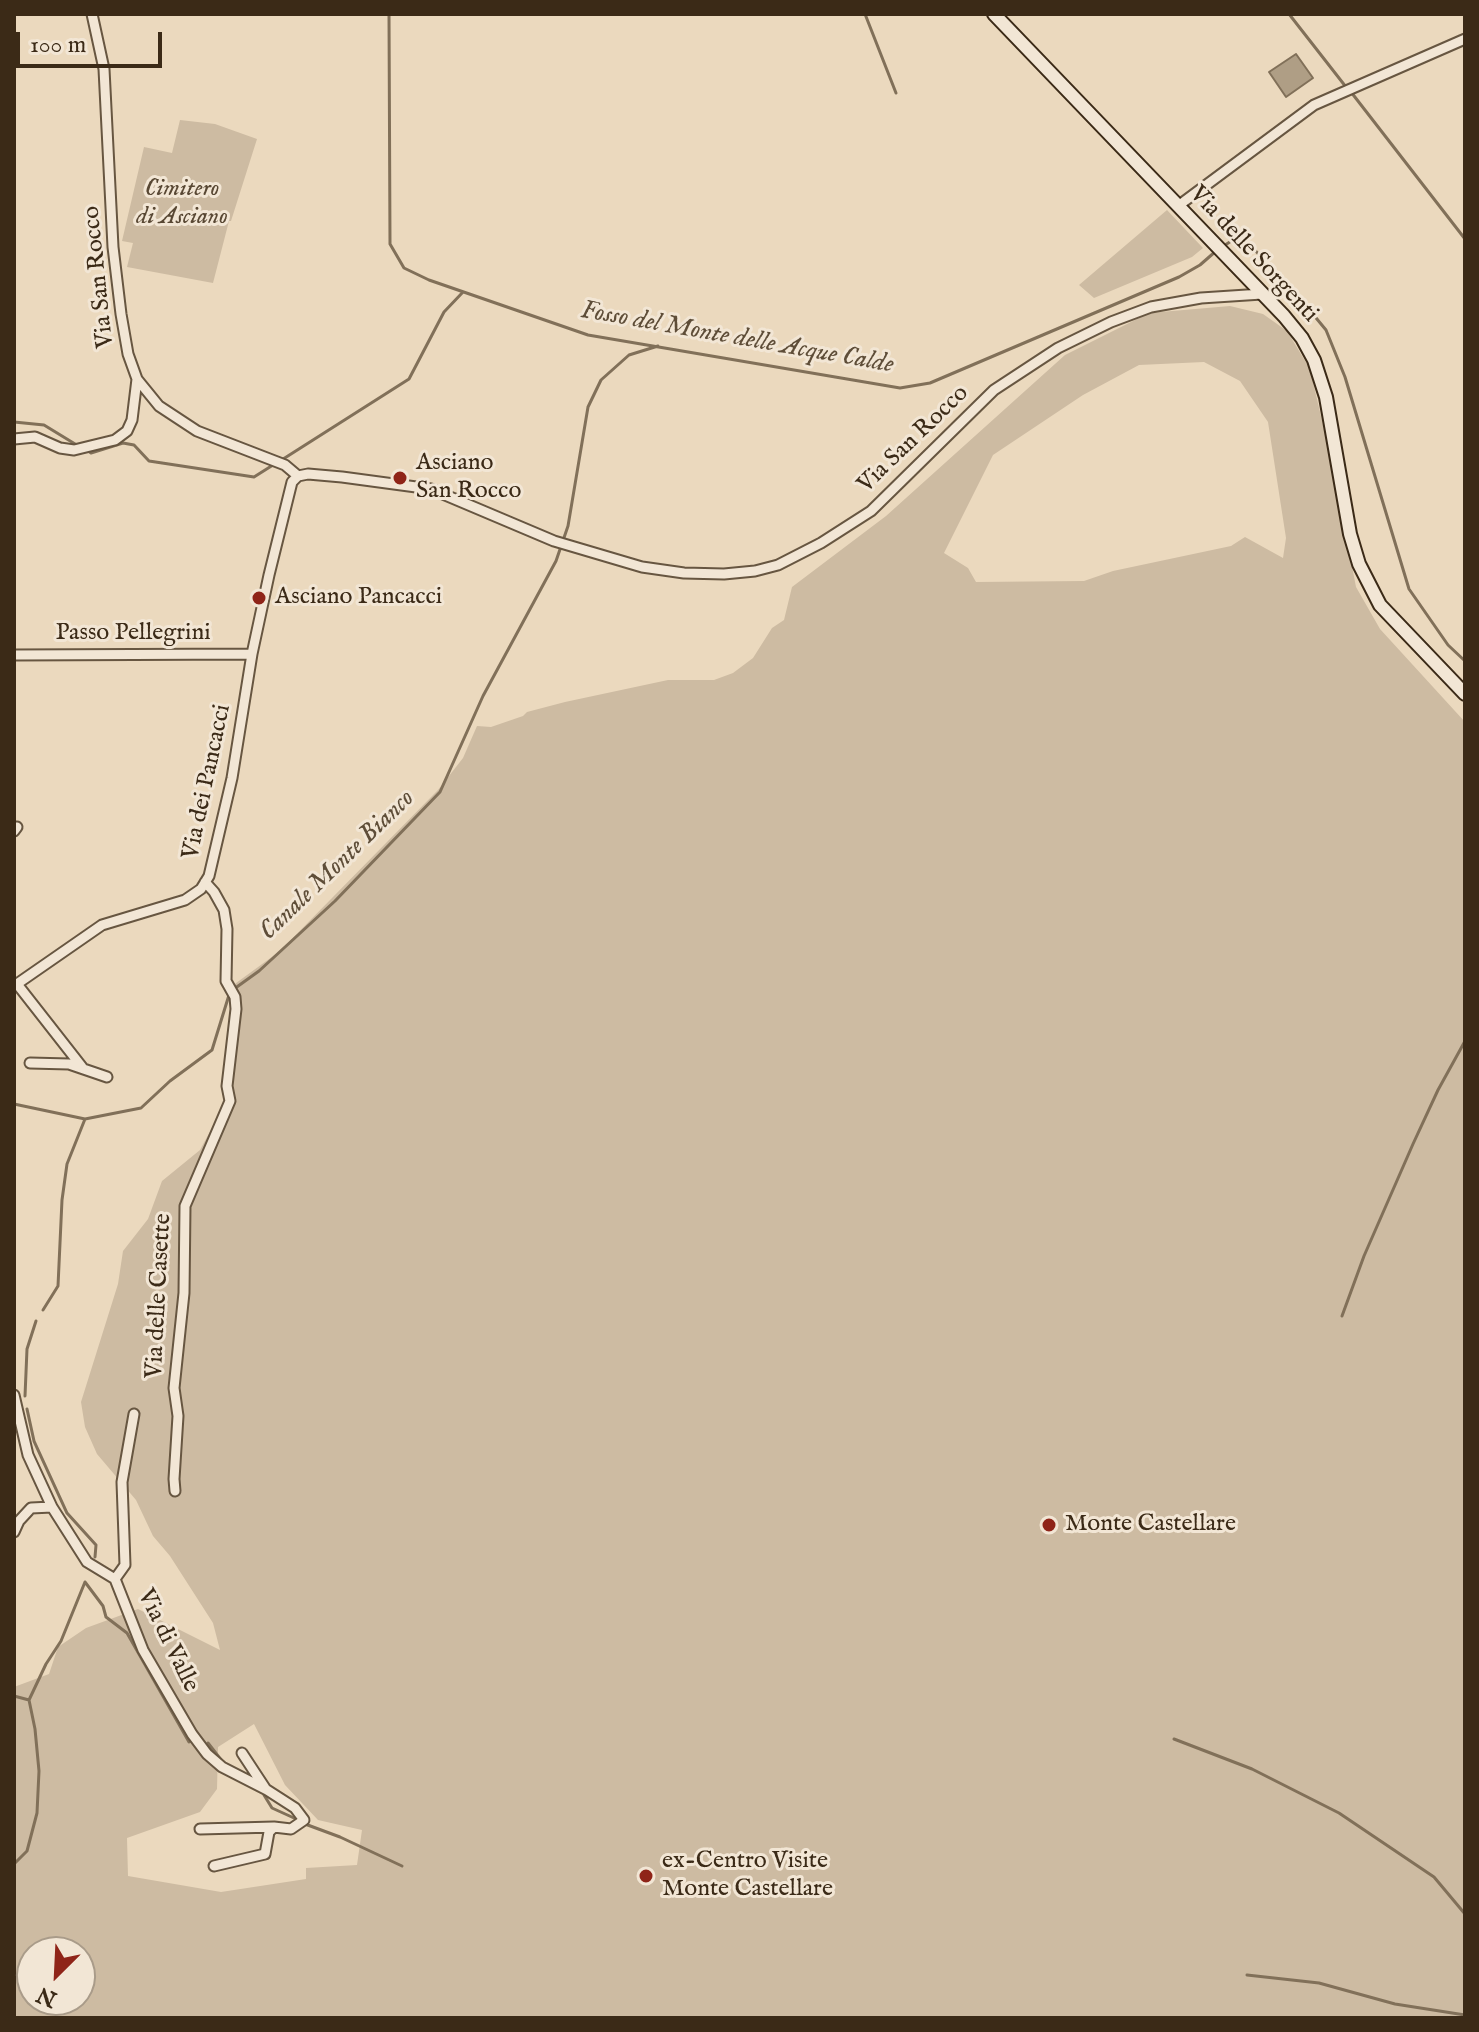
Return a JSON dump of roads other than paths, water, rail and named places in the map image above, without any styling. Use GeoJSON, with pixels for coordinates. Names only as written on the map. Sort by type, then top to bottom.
{"type":"FeatureCollection","features":[{"type":"Feature","properties":{"kind":"main road","name":"Via delle Sorgenti"},"geometry":{"type":"LineString","coordinates":[[994,14],[1293,326],[1317,368],[1326,397],[1350,534],[1368,583],[1380,605],[1465,694]]}},
{"type":"Feature","properties":{"kind":"street","name":"Via San Rocco"},"geometry":{"type":"LineString","coordinates":[[92,14],[104,69],[117,291],[128,354],[137,379],[159,406],[186,426],[285,465],[298,476],[342,477],[431,489],[570,547],[642,567],[684,573],[734,573],[778,565],[821,543],[871,511],[994,390],[1058,348],[1111,322],[1151,307],[1201,298],[1262,294]]}},
{"type":"Feature","properties":{"kind":"street"},"geometry":{"type":"LineString","coordinates":[[1178,206],[1314,105],[1465,39]]}},
{"type":"Feature","properties":{"kind":"street"},"geometry":{"type":"LineString","coordinates":[[14,439],[35,437],[60,448],[74,450],[115,440],[130,427],[137,379]]}},
{"type":"Feature","properties":{"kind":"street","name":"Via dei Pancacci"},"geometry":{"type":"LineString","coordinates":[[16,985],[102,925],[185,900],[205,882],[214,862],[232,778],[252,654],[281,525],[292,482],[298,476]]}},
{"type":"Feature","properties":{"kind":"street","name":"Passo Pellegrini"},"geometry":{"type":"LineString","coordinates":[[14,655],[252,654]]}},
{"type":"Feature","properties":{"kind":"street","name":"Via delle Casette"},"geometry":{"type":"LineString","coordinates":[[175,1491],[178,1416],[174,1388],[184,1293],[185,1206],[230,1101],[227,1086],[236,1009],[235,997],[228,986],[225,914],[218,896],[205,882]]}},
{"type":"Feature","properties":{"kind":"street"},"geometry":{"type":"LineString","coordinates":[[16,985],[82,1067]]}},
{"type":"Feature","properties":{"kind":"street"},"geometry":{"type":"LineString","coordinates":[[30,1063],[61,1063],[107,1077]]}},
{"type":"Feature","properties":{"kind":"street","name":"Via di Valle"},"geometry":{"type":"LineString","coordinates":[[15,1403],[28,1455],[52,1507],[87,1562],[115,1579],[143,1650],[192,1734],[222,1767],[295,1808],[304,1820],[291,1829],[274,1827]]}},
{"type":"Feature","properties":{"kind":"street"},"geometry":{"type":"LineString","coordinates":[[115,1579],[125,1565],[122,1482],[134,1414]]}},
{"type":"Feature","properties":{"kind":"street"},"geometry":{"type":"LineString","coordinates":[[14,1532],[31,1508],[52,1507]]}},
{"type":"Feature","properties":{"kind":"street"},"geometry":{"type":"LineString","coordinates":[[242,1753],[267,1790]]}},
{"type":"Feature","properties":{"kind":"street"},"geometry":{"type":"LineString","coordinates":[[200,1829],[274,1827]]}},
{"type":"Feature","properties":{"kind":"street"},"geometry":{"type":"LineString","coordinates":[[214,1866],[265,1854],[269,1832],[274,1827]]}},
{"type":"Feature","properties":{"kind":"waterway","name":"Fosso del Monte delle Acque Calde"},"geometry":{"type":"LineString","coordinates":[[389,14],[390,244],[404,268],[429,280],[588,335],[900,388],[930,383],[1179,277],[1216,251]]}},
{"type":"Feature","properties":{"kind":"waterway"},"geometry":{"type":"LineString","coordinates":[[865,14],[896,93]]}},
{"type":"Feature","properties":{"kind":"waterway"},"geometry":{"type":"LineString","coordinates":[[1289,14],[1346,87]]}},
{"type":"Feature","properties":{"kind":"waterway"},"geometry":{"type":"LineString","coordinates":[[1351,92],[1465,239]]}},
{"type":"Feature","properties":{"kind":"waterway","name":"Fosso del Monte delle Acque Calde"},"geometry":{"type":"LineString","coordinates":[[1222,247],[1236,238],[1248,243],[1326,330],[1345,377],[1409,589],[1448,645],[1465,661]]}},
{"type":"Feature","properties":{"kind":"waterway"},"geometry":{"type":"LineString","coordinates":[[280,461],[409,379],[444,312],[463,292]]}},
{"type":"Feature","properties":{"kind":"waterway","name":"Canale Monte Bianco"},"geometry":{"type":"LineString","coordinates":[[234,989],[259,971],[335,901],[440,792],[483,696],[556,561],[568,526],[588,407],[601,380],[629,355],[658,346]]}},
{"type":"Feature","properties":{"kind":"waterway"},"geometry":{"type":"LineString","coordinates":[[14,422],[44,425],[80,447]]}},
{"type":"Feature","properties":{"kind":"waterway"},"geometry":{"type":"LineString","coordinates":[[87,450],[91,453],[123,443],[134,445],[149,461],[254,477],[273,465]]}},
{"type":"Feature","properties":{"kind":"waterway","name":"Canale Monte Bianco"},"geometry":{"type":"LineString","coordinates":[[14,1104],[85,1119],[141,1108],[170,1081],[212,1050],[229,995]]}},
{"type":"Feature","properties":{"kind":"waterway"},"geometry":{"type":"LineString","coordinates":[[1342,1316],[1364,1256],[1413,1144],[1465,1041]]}},
{"type":"Feature","properties":{"kind":"waterway"},"geometry":{"type":"LineString","coordinates":[[43,1310],[58,1286],[67,1164],[85,1119]]}},
{"type":"Feature","properties":{"kind":"waterway"},"geometry":{"type":"LineString","coordinates":[[25,1396],[27,1349],[36,1321]]}},
{"type":"Feature","properties":{"kind":"waterway"},"geometry":{"type":"LineString","coordinates":[[27,1409],[34,1441],[67,1513],[96,1545],[95,1557]]}},
{"type":"Feature","properties":{"kind":"waterway"},"geometry":{"type":"LineString","coordinates":[[85,1582],[103,1606],[106,1617],[127,1633],[189,1742]]}},
{"type":"Feature","properties":{"kind":"waterway"},"geometry":{"type":"LineString","coordinates":[[29,1700],[61,1641],[85,1582]]}},
{"type":"Feature","properties":{"kind":"waterway"},"geometry":{"type":"LineString","coordinates":[[14,1696],[29,1700]]}},
{"type":"Feature","properties":{"kind":"waterway"},"geometry":{"type":"LineString","coordinates":[[14,1864],[27,1851],[37,1813],[39,1771],[29,1700]]}},
{"type":"Feature","properties":{"kind":"waterway"},"geometry":{"type":"LineString","coordinates":[[1174,1739],[1252,1769],[1339,1813],[1434,1877],[1465,1914]]}},
{"type":"Feature","properties":{"kind":"waterway"},"geometry":{"type":"LineString","coordinates":[[208,1743],[222,1761]]}},
{"type":"Feature","properties":{"kind":"waterway"},"geometry":{"type":"LineString","coordinates":[[264,1795],[272,1808],[294,1818]]}},
{"type":"Feature","properties":{"kind":"waterway"},"geometry":{"type":"LineString","coordinates":[[305,1824],[402,1866]]}},
{"type":"Feature","properties":{"kind":"waterway"},"geometry":{"type":"LineString","coordinates":[[1247,1975],[1319,1983],[1395,2004],[1465,2015]]}},
{"type":"Feature","properties":{"kind":"place","name":"Asciano San Rocco"},"geometry":{"type":"Point","coordinates":[400,478]}},
{"type":"Feature","properties":{"kind":"place","name":"Asciano Pancacci"},"geometry":{"type":"Point","coordinates":[259,598]}},
{"type":"Feature","properties":{"kind":"place","name":"Monte Castellare"},"geometry":{"type":"Point","coordinates":[1049,1525]}},
{"type":"Feature","properties":{"kind":"place","name":"ex-Centro Visite Monte Castellare"},"geometry":{"type":"Point","coordinates":[646,1876]}},
{"type":"Feature","properties":{"kind":"park label","name":"Cimitero di Asciano"},"geometry":{"type":"Point","coordinates":[182,204]}}]}
